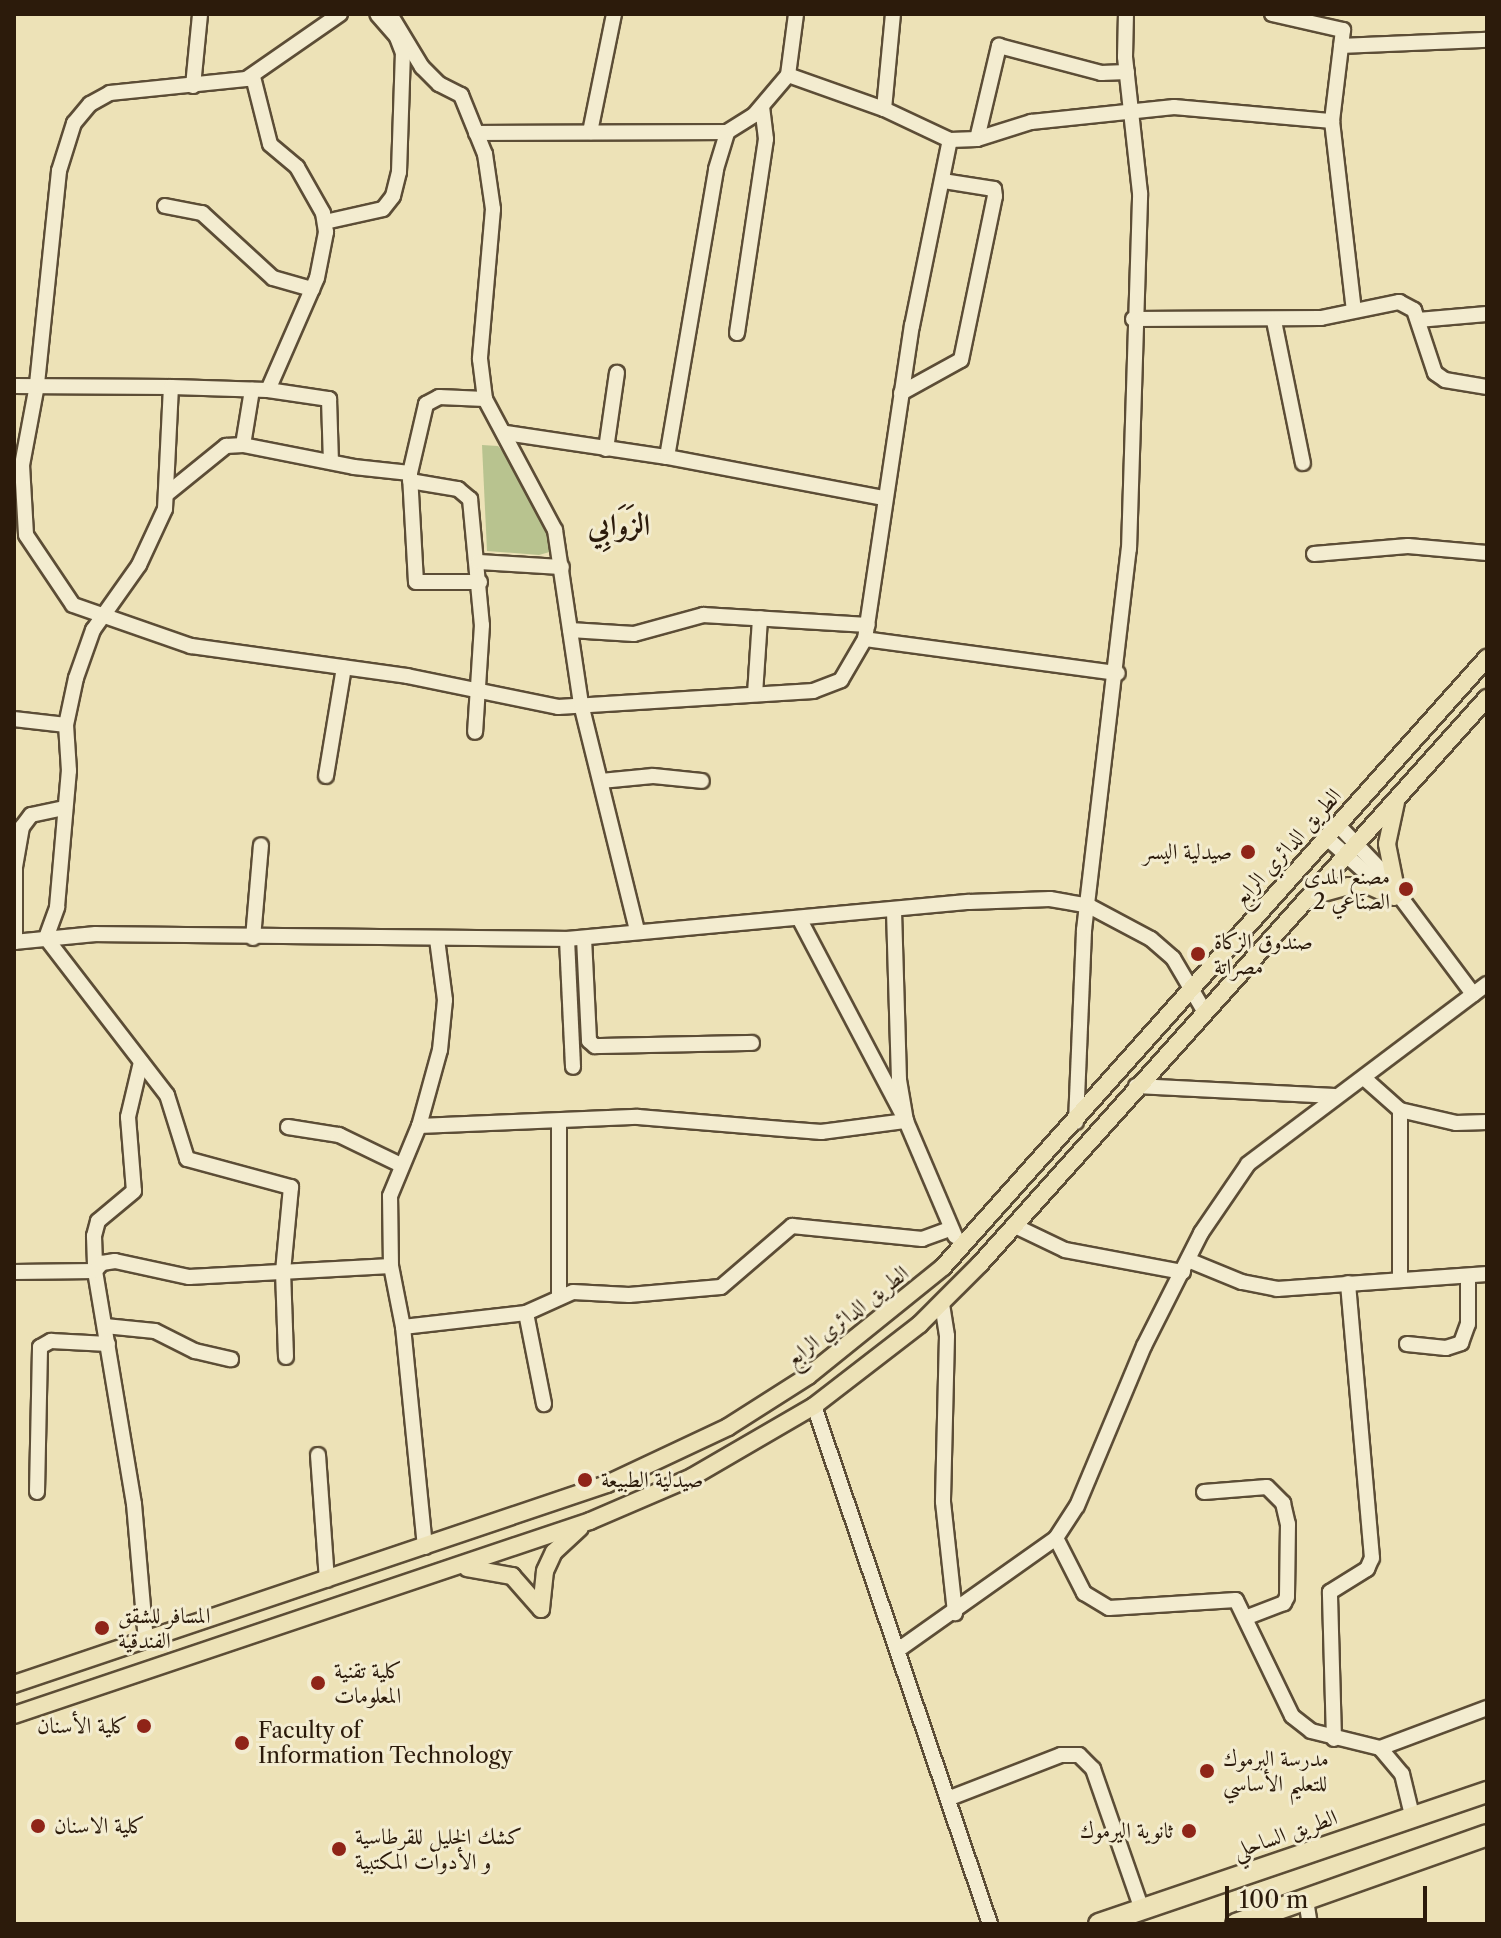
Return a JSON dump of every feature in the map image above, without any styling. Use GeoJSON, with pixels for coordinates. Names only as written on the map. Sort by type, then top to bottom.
{"type":"FeatureCollection","features":[{"type":"Feature","properties":{"kind":"highway","name":"الطريق الساحلي"},"geometry":{"type":"LineString","coordinates":[[1099,1924],[1487,1792]]}},
{"type":"Feature","properties":{"kind":"highway"},"geometry":{"type":"LineString","coordinates":[[1236,1924],[1487,1835]]}},
{"type":"Feature","properties":{"kind":"main road","name":"الطريق الدائري الرابع"},"geometry":{"type":"LineString","coordinates":[[14,1684],[619,1480],[728,1427],[845,1349],[962,1245],[1076,1122],[1190,987],[1487,658]]}},
{"type":"Feature","properties":{"kind":"main road"},"geometry":{"type":"LineString","coordinates":[[17,1714],[590,1521],[692,1477],[814,1406],[942,1304],[1015,1226],[1203,1009],[1308,898],[1487,698]]}},
{"type":"Feature","properties":{"kind":"main road"},"geometry":{"type":"LineString","coordinates":[[1396,800],[1387,844],[1398,899]]}},
{"type":"Feature","properties":{"kind":"main road"},"geometry":{"type":"LineString","coordinates":[[1308,898],[1349,886],[1369,886],[1398,899]]}},
{"type":"Feature","properties":{"kind":"main road"},"geometry":{"type":"LineString","coordinates":[[453,1569],[481,1567],[512,1576],[541,1609],[545,1571],[554,1552],[590,1521]]}},
{"type":"Feature","properties":{"kind":"street"},"geometry":{"type":"LineString","coordinates":[[193,86],[200,14]]}},
{"type":"Feature","properties":{"kind":"street"},"geometry":{"type":"LineString","coordinates":[[340,14],[253,77],[110,93],[90,104],[74,123],[59,171],[37,385],[19,447],[26,535],[73,605],[191,646],[481,689],[536,705],[755,694],[832,685],[850,671],[866,632],[901,393],[950,140]]}},
{"type":"Feature","properties":{"kind":"street"},"geometry":{"type":"LineString","coordinates":[[325,222],[383,209],[393,196],[399,172],[403,53],[397,37],[377,14]]}},
{"type":"Feature","properties":{"kind":"street"},"geometry":{"type":"LineString","coordinates":[[390,14],[422,67],[439,84],[461,95],[491,178],[493,209],[480,359],[485,399],[547,507],[562,567],[581,704],[637,930]]}},
{"type":"Feature","properties":{"kind":"street"},"geometry":{"type":"LineString","coordinates":[[590,132],[614,14]]}},
{"type":"Feature","properties":{"kind":"street"},"geometry":{"type":"LineString","coordinates":[[476,133],[727,132],[762,107],[788,75],[796,14]]}},
{"type":"Feature","properties":{"kind":"street"},"geometry":{"type":"LineString","coordinates":[[884,109],[893,14]]}},
{"type":"Feature","properties":{"kind":"street"},"geometry":{"type":"LineString","coordinates":[[1076,1122],[1079,994],[1118,673],[1129,549],[1133,319],[1140,193],[1134,110],[1127,72],[1126,14]]}},
{"type":"Feature","properties":{"kind":"street"},"geometry":{"type":"LineString","coordinates":[[1272,14],[1343,30]]}},
{"type":"Feature","properties":{"kind":"street"},"geometry":{"type":"LineString","coordinates":[[1344,14],[1332,121],[1354,310]]}},
{"type":"Feature","properties":{"kind":"street"},"geometry":{"type":"LineString","coordinates":[[1341,46],[1487,40]]}},
{"type":"Feature","properties":{"kind":"street"},"geometry":{"type":"LineString","coordinates":[[977,139],[999,46],[1101,73],[1127,72]]}},
{"type":"Feature","properties":{"kind":"street"},"geometry":{"type":"LineString","coordinates":[[788,75],[884,109],[950,140],[977,139],[1031,122],[1174,107],[1332,121]]}},
{"type":"Feature","properties":{"kind":"street"},"geometry":{"type":"LineString","coordinates":[[243,445],[260,390],[312,289],[325,222],[297,167],[270,144],[253,77]]}},
{"type":"Feature","properties":{"kind":"street"},"geometry":{"type":"LineString","coordinates":[[737,333],[766,139],[762,107]]}},
{"type":"Feature","properties":{"kind":"street"},"geometry":{"type":"LineString","coordinates":[[667,457],[705,221],[727,132]]}},
{"type":"Feature","properties":{"kind":"street"},"geometry":{"type":"LineString","coordinates":[[901,393],[961,360],[995,196],[994,189],[943,181]]}},
{"type":"Feature","properties":{"kind":"street"},"geometry":{"type":"LineString","coordinates":[[165,206],[202,213],[271,277],[312,289]]}},
{"type":"Feature","properties":{"kind":"street"},"geometry":{"type":"LineString","coordinates":[[1133,319],[1274,321],[1399,302],[1414,310],[1435,373],[1445,380],[1487,387]]}},
{"type":"Feature","properties":{"kind":"street"},"geometry":{"type":"LineString","coordinates":[[1418,320],[1487,314]]}},
{"type":"Feature","properties":{"kind":"street"},"geometry":{"type":"LineString","coordinates":[[1274,321],[1303,463]]}},
{"type":"Feature","properties":{"kind":"street"},"geometry":{"type":"LineString","coordinates":[[606,449],[617,373]]}},
{"type":"Feature","properties":{"kind":"street"},"geometry":{"type":"LineString","coordinates":[[14,386],[260,390],[329,399],[331,461]]}},
{"type":"Feature","properties":{"kind":"street"},"geometry":{"type":"LineString","coordinates":[[46,938],[57,907],[65,808],[66,725],[76,678],[102,615],[153,541],[168,493],[171,387]]}},
{"type":"Feature","properties":{"kind":"street"},"geometry":{"type":"LineString","coordinates":[[480,582],[416,582],[410,477],[426,404],[439,397],[485,399]]}},
{"type":"Feature","properties":{"kind":"street"},"geometry":{"type":"LineString","coordinates":[[506,433],[667,457],[885,498]]}},
{"type":"Feature","properties":{"kind":"street"},"geometry":{"type":"LineString","coordinates":[[168,493],[226,446],[243,445],[410,477],[465,493],[480,582],[481,689],[475,732]]}},
{"type":"Feature","properties":{"kind":"street"},"geometry":{"type":"LineString","coordinates":[[1314,554],[1408,546],[1487,553]]}},
{"type":"Feature","properties":{"kind":"street"},"geometry":{"type":"LineString","coordinates":[[478,562],[562,567]]}},
{"type":"Feature","properties":{"kind":"street"},"geometry":{"type":"LineString","coordinates":[[570,630],[634,634],[703,615],[760,618],[1118,673]]}},
{"type":"Feature","properties":{"kind":"street"},"geometry":{"type":"LineString","coordinates":[[755,694],[760,618]]}},
{"type":"Feature","properties":{"kind":"street"},"geometry":{"type":"LineString","coordinates":[[326,776],[344,667]]}},
{"type":"Feature","properties":{"kind":"street"},"geometry":{"type":"LineString","coordinates":[[14,719],[66,725]]}},
{"type":"Feature","properties":{"kind":"street"},"geometry":{"type":"LineString","coordinates":[[601,781],[653,776],[702,781]]}},
{"type":"Feature","properties":{"kind":"street"},"geometry":{"type":"LineString","coordinates":[[65,808],[31,815],[18,827],[15,942],[46,938],[567,939],[637,930],[1009,900],[1089,906],[1151,939],[1173,958],[1203,1009]]}},
{"type":"Feature","properties":{"kind":"street"},"geometry":{"type":"LineString","coordinates":[[1332,831],[1358,842],[1398,899],[1473,994]]}},
{"type":"Feature","properties":{"kind":"street"},"geometry":{"type":"LineString","coordinates":[[1332,831],[1346,856],[1398,899]]}},
{"type":"Feature","properties":{"kind":"street"},"geometry":{"type":"LineString","coordinates":[[253,938],[261,845]]}},
{"type":"Feature","properties":{"kind":"street"},"geometry":{"type":"LineString","coordinates":[[894,911],[899,1080],[906,1121]]}},
{"type":"Feature","properties":{"kind":"street"},"geometry":{"type":"LineString","coordinates":[[799,918],[906,1121],[949,1229],[962,1245]]}},
{"type":"Feature","properties":{"kind":"street"},"geometry":{"type":"LineString","coordinates":[[46,938],[171,1103],[187,1159],[291,1187],[283,1271],[286,1357]]}},
{"type":"Feature","properties":{"kind":"street"},"geometry":{"type":"LineString","coordinates":[[584,938],[589,1041],[595,1046],[752,1043]]}},
{"type":"Feature","properties":{"kind":"street"},"geometry":{"type":"LineString","coordinates":[[425,1547],[403,1327],[391,1266],[390,1196],[399,1164],[419,1126],[444,1022],[437,939]]}},
{"type":"Feature","properties":{"kind":"street"},"geometry":{"type":"LineString","coordinates":[[567,939],[573,1067]]}},
{"type":"Feature","properties":{"kind":"street"},"geometry":{"type":"LineString","coordinates":[[898,1650],[955,1613],[1056,1538],[1077,1506],[1144,1346],[1185,1266],[1248,1164],[1487,984]]}},
{"type":"Feature","properties":{"kind":"street"},"geometry":{"type":"LineString","coordinates":[[141,1062],[128,1117],[134,1191],[98,1221],[95,1271],[134,1504],[146,1640]]}},
{"type":"Feature","properties":{"kind":"street"},"geometry":{"type":"LineString","coordinates":[[1364,1078],[1400,1110],[1456,1123],[1487,1122]]}},
{"type":"Feature","properties":{"kind":"street"},"geometry":{"type":"LineString","coordinates":[[1136,1086],[1336,1096]]}},
{"type":"Feature","properties":{"kind":"street"},"geometry":{"type":"LineString","coordinates":[[1400,1110],[1400,1279]]}},
{"type":"Feature","properties":{"kind":"street"},"geometry":{"type":"LineString","coordinates":[[419,1126],[638,1117],[821,1132],[906,1121]]}},
{"type":"Feature","properties":{"kind":"street"},"geometry":{"type":"LineString","coordinates":[[559,1121],[559,1296]]}},
{"type":"Feature","properties":{"kind":"street"},"geometry":{"type":"LineString","coordinates":[[288,1127],[339,1135],[399,1164]]}},
{"type":"Feature","properties":{"kind":"street"},"geometry":{"type":"LineString","coordinates":[[403,1327],[526,1313],[559,1296],[721,1287],[792,1226],[922,1239],[949,1229]]}},
{"type":"Feature","properties":{"kind":"street"},"geometry":{"type":"LineString","coordinates":[[1015,1226],[1065,1250],[1185,1266],[1277,1289],[1487,1274]]}},
{"type":"Feature","properties":{"kind":"street"},"geometry":{"type":"LineString","coordinates":[[14,1272],[95,1271],[102,1263],[115,1261],[179,1277],[391,1266]]}},
{"type":"Feature","properties":{"kind":"street"},"geometry":{"type":"LineString","coordinates":[[1407,1344],[1446,1348],[1461,1343],[1468,1324],[1468,1276]]}},
{"type":"Feature","properties":{"kind":"street"},"geometry":{"type":"LineString","coordinates":[[1334,1739],[1330,1592],[1367,1569],[1372,1558],[1348,1283]]}},
{"type":"Feature","properties":{"kind":"street"},"geometry":{"type":"LineString","coordinates":[[942,1304],[947,1336],[943,1502],[955,1613]]}},
{"type":"Feature","properties":{"kind":"street"},"geometry":{"type":"LineString","coordinates":[[526,1313],[544,1404]]}},
{"type":"Feature","properties":{"kind":"street"},"geometry":{"type":"LineString","coordinates":[[105,1326],[155,1331],[195,1351],[231,1359]]}},
{"type":"Feature","properties":{"kind":"street"},"geometry":{"type":"LineString","coordinates":[[37,1492],[40,1347],[51,1341],[108,1344]]}},
{"type":"Feature","properties":{"kind":"street"},"geometry":{"type":"LineString","coordinates":[[814,1406],[950,1798],[990,1924]]}},
{"type":"Feature","properties":{"kind":"street"},"geometry":{"type":"LineString","coordinates":[[318,1455],[327,1580]]}},
{"type":"Feature","properties":{"kind":"street"},"geometry":{"type":"LineString","coordinates":[[1204,1492],[1267,1487],[1283,1503],[1288,1524],[1287,1597],[1284,1603],[1248,1617]]}},
{"type":"Feature","properties":{"kind":"street"},"geometry":{"type":"LineString","coordinates":[[1056,1538],[1072,1576],[1096,1603],[1125,1611],[1222,1597],[1236,1600],[1248,1617],[1292,1716],[1311,1731],[1380,1748],[1487,1708]]}},
{"type":"Feature","properties":{"kind":"street"},"geometry":{"type":"LineString","coordinates":[[1380,1748],[1402,1774],[1412,1815]]}},
{"type":"Feature","properties":{"kind":"street"},"geometry":{"type":"LineString","coordinates":[[950,1798],[1061,1755],[1079,1755],[1093,1769],[1142,1910]]}},
{"type":"Feature","properties":{"kind":"street"},"geometry":{"type":"LineString","coordinates":[[1306,1900],[1310,1924]]}},
{"type":"Feature","properties":{"kind":"green space"},"geometry":{"type":"Polygon","coordinates":[[[482,445],[498,446],[532,484],[551,526],[553,551],[539,555],[487,551],[482,445]]]}},
{"type":"Feature","properties":{"kind":"place","name":"صيدلية اليسر"},"geometry":{"type":"Point","coordinates":[1248,852]}},
{"type":"Feature","properties":{"kind":"place","name":"مصنع المدى الصناعي 2"},"geometry":{"type":"Point","coordinates":[1406,889]}},
{"type":"Feature","properties":{"kind":"place","name":"صندوق الزكاة مصراتة"},"geometry":{"type":"Point","coordinates":[1198,954]}},
{"type":"Feature","properties":{"kind":"place","name":"صيدلية الطبيعة"},"geometry":{"type":"Point","coordinates":[585,1480]}},
{"type":"Feature","properties":{"kind":"place","name":"المسافر للشقق الفندقية"},"geometry":{"type":"Point","coordinates":[102,1628]}},
{"type":"Feature","properties":{"kind":"place","name":"كلية تقنية المعلومات"},"geometry":{"type":"Point","coordinates":[318,1683]}},
{"type":"Feature","properties":{"kind":"place","name":"كلية الأسنان"},"geometry":{"type":"Point","coordinates":[144,1726]}},
{"type":"Feature","properties":{"kind":"place","name":"Faculty of Information Technology"},"geometry":{"type":"Point","coordinates":[242,1743]}},
{"type":"Feature","properties":{"kind":"place","name":"مدرسة اليرموك للتعليم الأساسي"},"geometry":{"type":"Point","coordinates":[1207,1771]}},
{"type":"Feature","properties":{"kind":"place","name":"كلية الاسنان"},"geometry":{"type":"Point","coordinates":[38,1826]}},
{"type":"Feature","properties":{"kind":"place","name":"ثانوية اليرموك"},"geometry":{"type":"Point","coordinates":[1189,1831]}},
{"type":"Feature","properties":{"kind":"place","name":"كشك الخليل للقرطاسية و الأدوات المكتبية"},"geometry":{"type":"Point","coordinates":[339,1849]}},
{"type":"Feature","properties":{"kind":"district","name":"الزَوَابِي"},"geometry":{"type":"Point","coordinates":[619,525]}}]}
